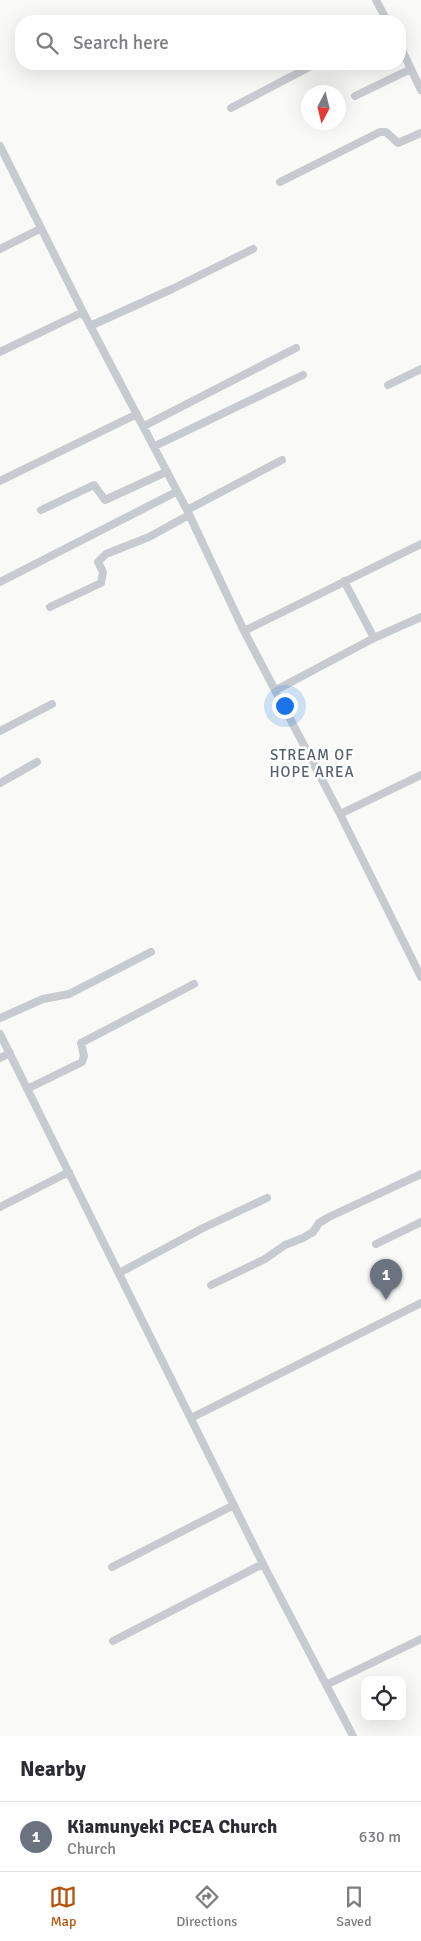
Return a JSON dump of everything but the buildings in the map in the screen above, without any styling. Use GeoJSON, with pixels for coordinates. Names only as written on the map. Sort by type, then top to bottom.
{"type":"FeatureCollection","features":[{"type":"Feature","properties":{"kind":"street"},"geometry":{"type":"LineString","coordinates":[[376,0],[384,15]]}},
{"type":"Feature","properties":{"kind":"street"},"geometry":{"type":"LineString","coordinates":[[406,59],[421,90]]}},
{"type":"Feature","properties":{"kind":"street"},"geometry":{"type":"LineString","coordinates":[[231,108],[304,70]]}},
{"type":"Feature","properties":{"kind":"street"},"geometry":{"type":"LineString","coordinates":[[355,96],[411,70]]}},
{"type":"Feature","properties":{"kind":"street"},"geometry":{"type":"LineString","coordinates":[[280,182],[380,132],[386,132],[398,143],[421,133]]}},
{"type":"Feature","properties":{"kind":"street"},"geometry":{"type":"LineString","coordinates":[[0,146],[90,326],[155,446],[244,631],[340,814],[420,973]]}},
{"type":"Feature","properties":{"kind":"street"},"geometry":{"type":"LineString","coordinates":[[0,249],[40,229]]}},
{"type":"Feature","properties":{"kind":"street"},"geometry":{"type":"LineString","coordinates":[[90,326],[253,249]]}},
{"type":"Feature","properties":{"kind":"street"},"geometry":{"type":"LineString","coordinates":[[0,352],[83,312]]}},
{"type":"Feature","properties":{"kind":"street"},"geometry":{"type":"LineString","coordinates":[[144,426],[296,348]]}},
{"type":"Feature","properties":{"kind":"street"},"geometry":{"type":"LineString","coordinates":[[388,385],[421,369]]}},
{"type":"Feature","properties":{"kind":"street"},"geometry":{"type":"LineString","coordinates":[[155,446],[303,375]]}},
{"type":"Feature","properties":{"kind":"street"},"geometry":{"type":"LineString","coordinates":[[0,481],[137,414]]}},
{"type":"Feature","properties":{"kind":"street"},"geometry":{"type":"LineString","coordinates":[[50,607],[101,583],[103,572],[98,562],[106,554],[149,537],[282,460]]}},
{"type":"Feature","properties":{"kind":"street"},"geometry":{"type":"LineString","coordinates":[[41,510],[94,485],[103,500],[109,499],[166,472]]}},
{"type":"Feature","properties":{"kind":"street"},"geometry":{"type":"LineString","coordinates":[[0,582],[176,492]]}},
{"type":"Feature","properties":{"kind":"street"},"geometry":{"type":"LineString","coordinates":[[244,631],[421,544]]}},
{"type":"Feature","properties":{"kind":"street"},"geometry":{"type":"LineString","coordinates":[[344,581],[374,638]]}},
{"type":"Feature","properties":{"kind":"street"},"geometry":{"type":"LineString","coordinates":[[276,690],[374,638],[421,617]]}},
{"type":"Feature","properties":{"kind":"street"},"geometry":{"type":"LineString","coordinates":[[0,731],[52,704]]}},
{"type":"Feature","properties":{"kind":"street"},"geometry":{"type":"LineString","coordinates":[[0,782],[37,762]]}},
{"type":"Feature","properties":{"kind":"street"},"geometry":{"type":"LineString","coordinates":[[340,814],[421,775]]}},
{"type":"Feature","properties":{"kind":"street"},"geometry":{"type":"LineString","coordinates":[[0,1018],[43,999],[69,994],[151,952]]}},
{"type":"Feature","properties":{"kind":"street"},"geometry":{"type":"LineString","coordinates":[[27,1089],[82,1062],[84,1056],[81,1043],[194,984]]}},
{"type":"Feature","properties":{"kind":"street"},"geometry":{"type":"LineString","coordinates":[[0,1034],[263,1564],[352,1736]]}},
{"type":"Feature","properties":{"kind":"street"},"geometry":{"type":"LineString","coordinates":[[0,1058],[10,1053]]}},
{"type":"Feature","properties":{"kind":"street"},"geometry":{"type":"LineString","coordinates":[[0,1207],[69,1172]]}},
{"type":"Feature","properties":{"kind":"street"},"geometry":{"type":"LineString","coordinates":[[211,1284],[265,1259],[285,1245],[303,1238],[313,1232],[320,1223],[329,1217],[421,1174]]}},
{"type":"Feature","properties":{"kind":"street"},"geometry":{"type":"LineString","coordinates":[[119,1273],[202,1228],[266,1198]]}},
{"type":"Feature","properties":{"kind":"street"},"geometry":{"type":"LineString","coordinates":[[376,1244],[421,1222]]}},
{"type":"Feature","properties":{"kind":"street"},"geometry":{"type":"LineString","coordinates":[[191,1418],[421,1303]]}},
{"type":"Feature","properties":{"kind":"street"},"geometry":{"type":"LineString","coordinates":[[112,1567],[234,1505]]}},
{"type":"Feature","properties":{"kind":"street"},"geometry":{"type":"LineString","coordinates":[[113,1641],[263,1564]]}},
{"type":"Feature","properties":{"kind":"street"},"geometry":{"type":"LineString","coordinates":[[326,1684],[421,1639]]}},
{"type":"Feature","properties":{"kind":"place","name":"Kiamunyeki PCEA Church"},"geometry":{"type":"Point","coordinates":[386,1300]}},
{"type":"Feature","properties":{"kind":"district","name":"STREAM OF HOPE AREA"},"geometry":{"type":"Point","coordinates":[312,764]}}]}
